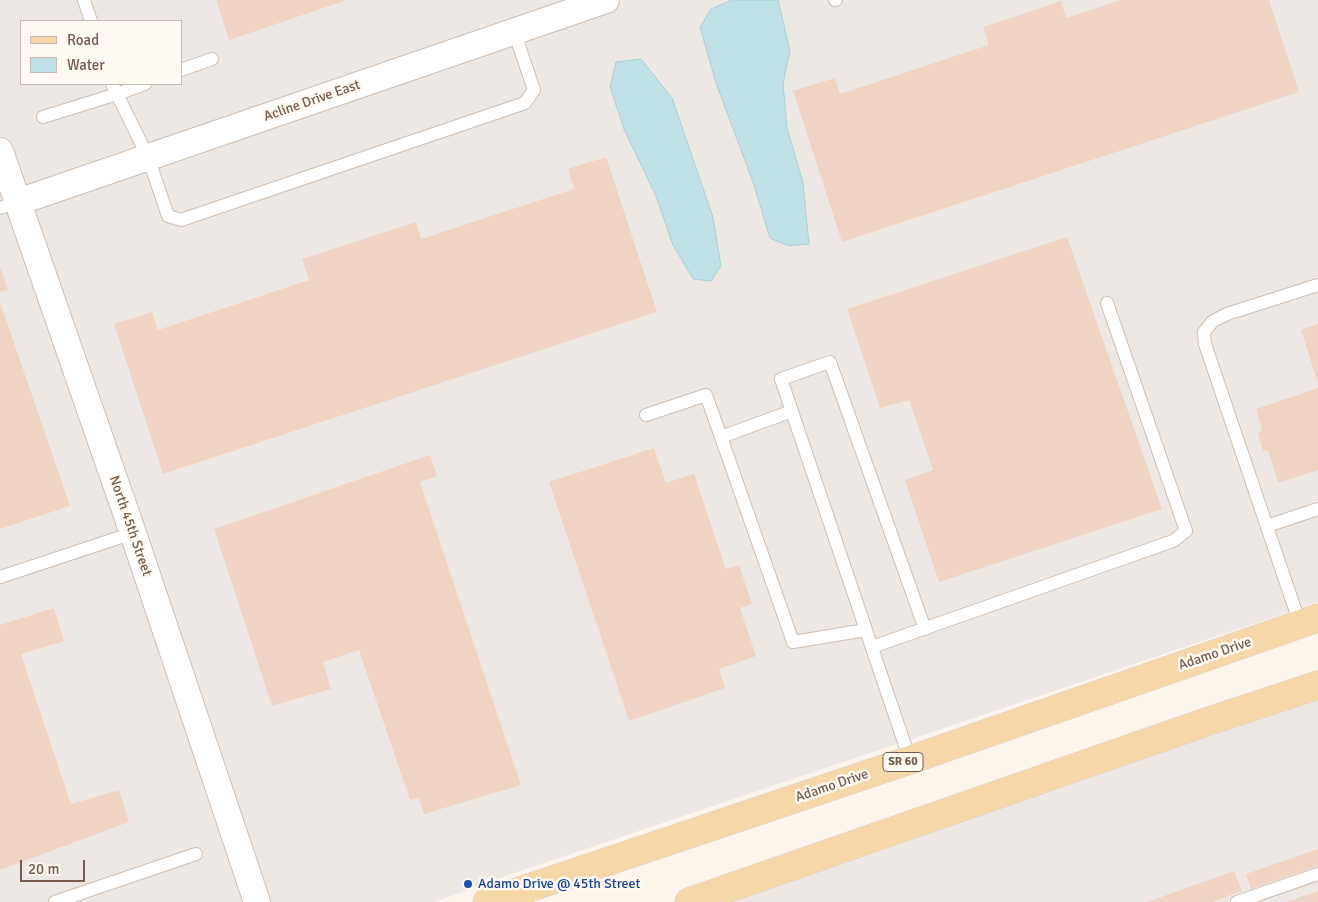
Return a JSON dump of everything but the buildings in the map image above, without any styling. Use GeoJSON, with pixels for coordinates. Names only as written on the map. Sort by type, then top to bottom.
{"type":"FeatureCollection","features":[{"type":"Feature","properties":{"kind":"main road","name":"Adamo Drive"},"geometry":{"type":"LineString","coordinates":[[487,902],[910,760],[1309,621]]}},
{"type":"Feature","properties":{"kind":"main road"},"geometry":{"type":"LineString","coordinates":[[688,902],[1318,685]]}},
{"type":"Feature","properties":{"kind":"street","name":"Acline Drive East"},"geometry":{"type":"LineString","coordinates":[[9,205],[606,0]]}},
{"type":"Feature","properties":{"kind":"street","name":"North 45th Street"},"geometry":{"type":"LineString","coordinates":[[0,151],[9,205],[133,533],[257,902]]}},
{"type":"Feature","properties":{"kind":"lane"},"geometry":{"type":"LineString","coordinates":[[84,0],[91,20]]}},
{"type":"Feature","properties":{"kind":"lane"},"geometry":{"type":"LineString","coordinates":[[115,89],[148,157],[168,216],[181,220],[525,103],[534,90],[514,32]]}},
{"type":"Feature","properties":{"kind":"lane"},"geometry":{"type":"LineString","coordinates":[[182,70],[212,59]]}},
{"type":"Feature","properties":{"kind":"lane"},"geometry":{"type":"LineString","coordinates":[[43,116],[115,89],[139,85]]}},
{"type":"Feature","properties":{"kind":"lane"},"geometry":{"type":"LineString","coordinates":[[1309,621],[1267,526],[1205,344],[1204,332],[1213,321],[1227,314],[1318,285]]}},
{"type":"Feature","properties":{"kind":"lane"},"geometry":{"type":"LineString","coordinates":[[872,647],[1173,541],[1186,531],[1107,302]]}},
{"type":"Feature","properties":{"kind":"lane"},"geometry":{"type":"LineString","coordinates":[[910,760],[781,379],[830,362],[925,629]]}},
{"type":"Feature","properties":{"kind":"lane"},"geometry":{"type":"LineString","coordinates":[[646,415],[706,394],[793,642],[866,630]]}},
{"type":"Feature","properties":{"kind":"lane"},"geometry":{"type":"LineString","coordinates":[[721,437],[792,412]]}},
{"type":"Feature","properties":{"kind":"lane"},"geometry":{"type":"LineString","coordinates":[[1267,526],[1318,509]]}},
{"type":"Feature","properties":{"kind":"lane"},"geometry":{"type":"LineString","coordinates":[[0,577],[133,533]]}},
{"type":"Feature","properties":{"kind":"lane"},"geometry":{"type":"LineString","coordinates":[[55,902],[196,854]]}},
{"type":"Feature","properties":{"kind":"lane"},"geometry":{"type":"LineString","coordinates":[[1238,902],[1318,874]]}},
{"type":"Feature","properties":{"kind":"shaded area"},"geometry":{"type":"Polygon","coordinates":[[[0,0],[580,0],[14,206],[248,902],[0,902],[0,0]]]}},
{"type":"Feature","properties":{"kind":"shaded area"},"geometry":{"type":"Polygon","coordinates":[[[620,0],[1318,0],[1318,602],[511,874],[434,902],[264,902],[24,205],[620,0]]]}},
{"type":"Feature","properties":{"kind":"shaded area"},"geometry":{"type":"Polygon","coordinates":[[[1318,682],[1318,902],[686,902],[1318,682]]]}},
{"type":"Feature","properties":{"kind":"water"},"geometry":{"type":"Polygon","coordinates":[[[732,0],[778,0],[790,51],[783,83],[787,128],[803,183],[809,244],[789,246],[770,238],[754,185],[716,83],[700,27],[711,9],[732,0]]]}},
{"type":"Feature","properties":{"kind":"water"},"geometry":{"type":"Polygon","coordinates":[[[641,59],[672,98],[713,217],[721,266],[711,281],[693,279],[673,245],[656,196],[624,129],[610,87],[616,62],[641,59]]]}},
{"type":"Feature","properties":{"kind":"place","name":"Adamo Drive @ 45th Street"},"geometry":{"type":"Point","coordinates":[468,884]}}]}
